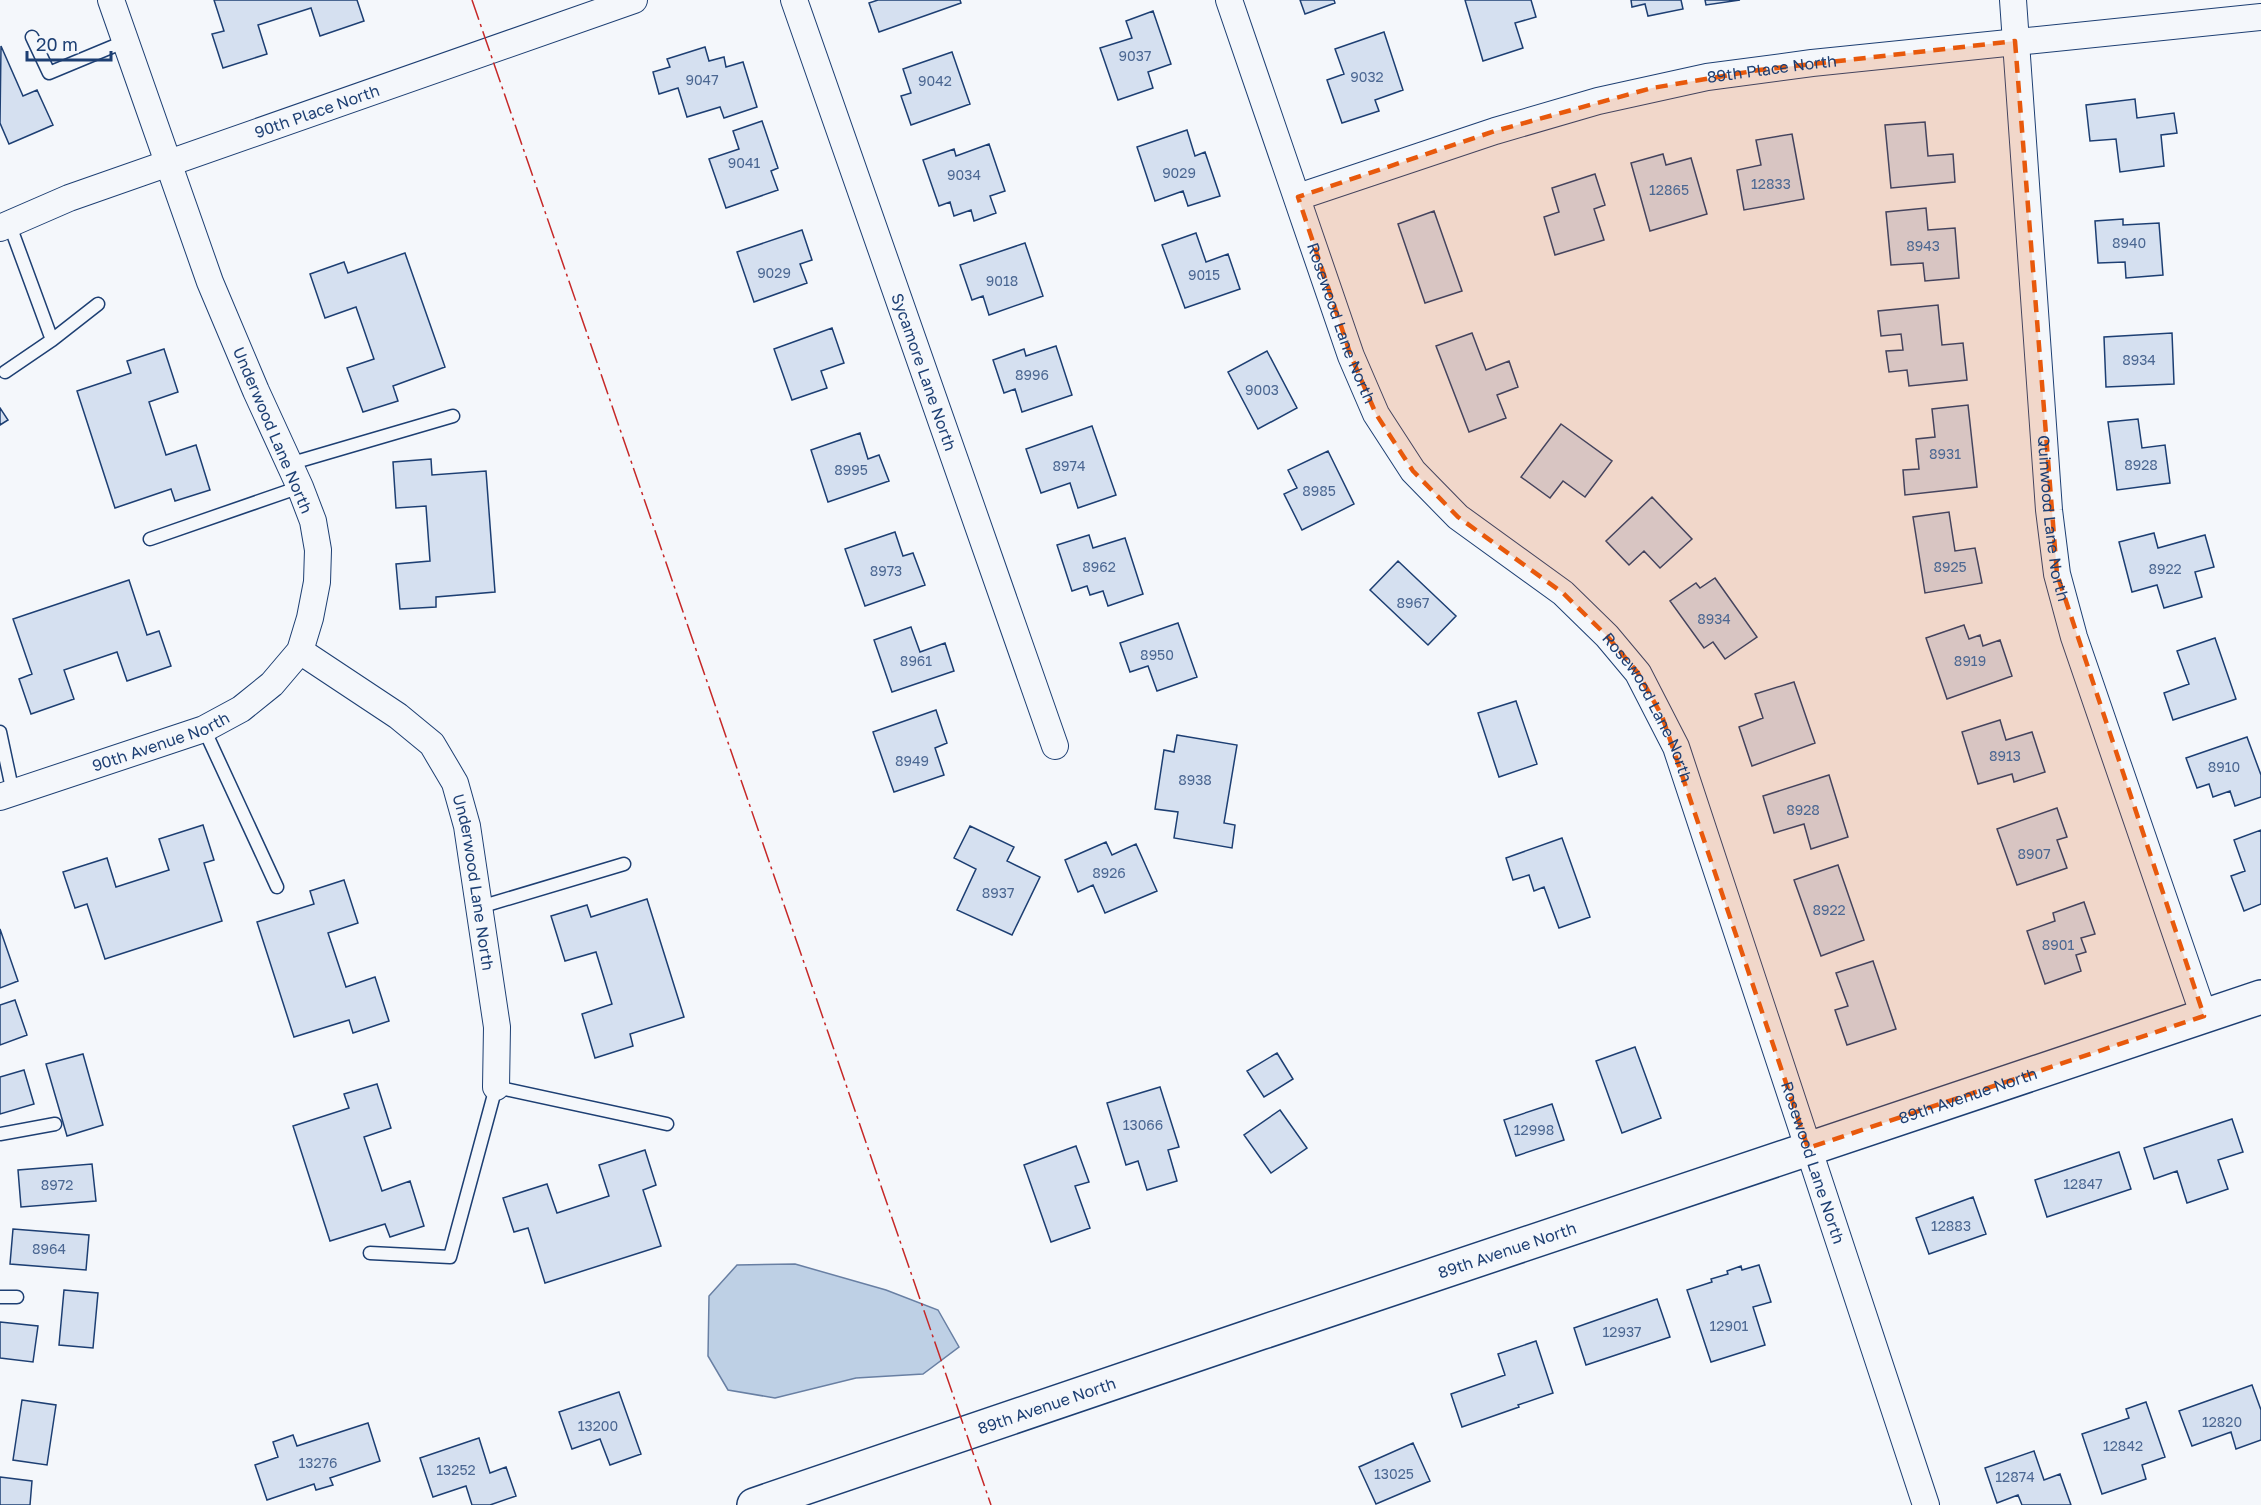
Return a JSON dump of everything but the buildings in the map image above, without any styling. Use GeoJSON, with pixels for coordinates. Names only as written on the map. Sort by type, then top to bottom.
{"type":"FeatureCollection","features":[{"type":"Feature","properties":{"kind":"street","name":"Underwood Lane North"},"geometry":{"type":"LineString","coordinates":[[111,0],[210,282],[313,520],[318,550],[317,582],[310,618],[300,651],[398,716],[432,744],[455,783],[467,826],[496,1027],[496,1088]]}},
{"type":"Feature","properties":{"kind":"street","name":"90th Place North"},"geometry":{"type":"LineString","coordinates":[[4,225],[69,198],[634,0]]}},
{"type":"Feature","properties":{"kind":"street","name":"Sycamore Lane North"},"geometry":{"type":"LineString","coordinates":[[794,0],[1054,746]]}},
{"type":"Feature","properties":{"kind":"street","name":"Rosewood Lane North"},"geometry":{"type":"LineString","coordinates":[[1229,0],[1351,356],[1376,414],[1413,471],[1458,517],[1563,592],[1607,636],[1638,674],[1662,716],[1676,747],[1926,1505]]}},
{"type":"Feature","properties":{"kind":"street","name":"Quinwood Lane North"},"geometry":{"type":"LineString","coordinates":[[2013,0],[2049,510],[2057,574],[2074,637],[2204,1016]]}},
{"type":"Feature","properties":{"kind":"street","name":"89th Place North"},"geometry":{"type":"LineString","coordinates":[[1298,197],[1495,131],[1652,88],[1759,70],[2016,41],[2261,17]]}},
{"type":"Feature","properties":{"kind":"street","name":"90th Avenue North"},"geometry":{"type":"LineString","coordinates":[[7,795],[204,729],[242,709],[273,684],[300,651]]}},
{"type":"Feature","properties":{"kind":"street","name":"89th Avenue North"},"geometry":{"type":"LineString","coordinates":[[754,1505],[2261,997]]}},
{"type":"Feature","properties":{"kind":"lane"},"geometry":{"type":"LineString","coordinates":[[32,37],[49,73],[126,41]]}},
{"type":"Feature","properties":{"kind":"lane"},"geometry":{"type":"LineString","coordinates":[[4,225],[52,340]]}},
{"type":"Feature","properties":{"kind":"lane"},"geometry":{"type":"LineString","coordinates":[[4,372],[52,340],[99,304]]}},
{"type":"Feature","properties":{"kind":"lane"},"geometry":{"type":"LineString","coordinates":[[289,464],[453,416]]}},
{"type":"Feature","properties":{"kind":"lane"},"geometry":{"type":"LineString","coordinates":[[150,539],[300,487]]}},
{"type":"Feature","properties":{"kind":"lane"},"geometry":{"type":"LineString","coordinates":[[204,729],[277,887]]}},
{"type":"Feature","properties":{"kind":"lane"},"geometry":{"type":"LineString","coordinates":[[0,732],[7,795]]}},
{"type":"Feature","properties":{"kind":"lane"},"geometry":{"type":"LineString","coordinates":[[480,908],[624,864]]}},
{"type":"Feature","properties":{"kind":"lane"},"geometry":{"type":"LineString","coordinates":[[370,1253],[450,1257],[496,1088],[667,1124]]}},
{"type":"Feature","properties":{"kind":"lane"},"geometry":{"type":"LineString","coordinates":[[0,1134],[55,1124]]}},
{"type":"Feature","properties":{"kind":"lane"},"geometry":{"type":"LineString","coordinates":[[0,1297],[17,1297]]}},
{"type":"Feature","properties":{"kind":"highlighted area"},"geometry":{"type":"Polygon","coordinates":[[[2015,41],[2057,574],[2204,1016],[1808,1148],[1662,716],[1638,673],[1607,636],[1563,593],[1458,517],[1413,471],[1376,414],[1351,356],[1298,197],[1495,131],[1652,88],[1759,70],[2015,41]]]}},
{"type":"Feature","properties":{"kind":"water"},"geometry":{"type":"Polygon","coordinates":[[[795,1264],[886,1290],[938,1310],[959,1347],[923,1374],[856,1378],[775,1398],[728,1390],[708,1356],[709,1296],[737,1265],[795,1264]]]}},
{"type":"Feature","properties":{"kind":"power"},"geometry":{"type":"LineString","coordinates":[[472,0],[991,1505]]}}]}
